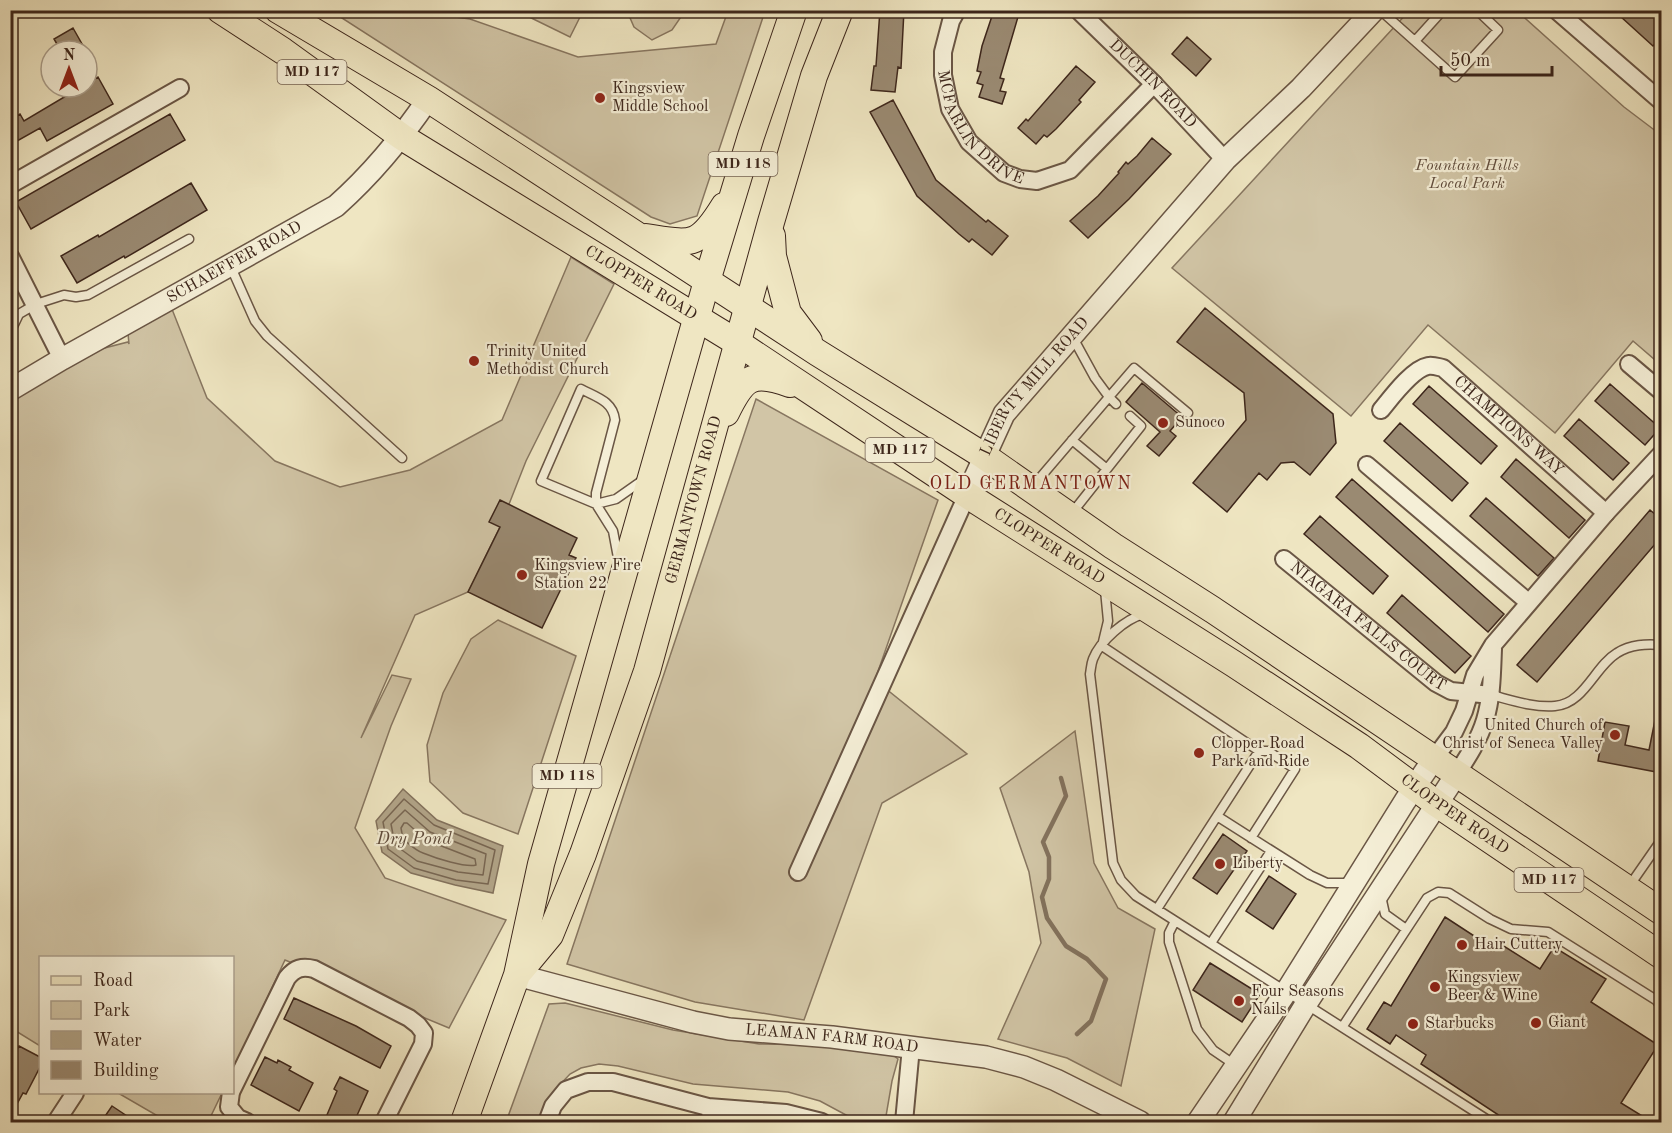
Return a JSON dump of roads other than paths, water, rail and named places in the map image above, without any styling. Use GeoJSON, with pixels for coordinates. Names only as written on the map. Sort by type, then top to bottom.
{"type":"FeatureCollection","features":[{"type":"Feature","properties":{"kind":"main road","name":"CLOPPER ROAD"},"geometry":{"type":"LineString","coordinates":[[220,10],[283,51],[402,137],[738,343],[967,495],[1350,740],[1437,804],[1662,956]]}},
{"type":"Feature","properties":{"kind":"main road","name":"CLOPPER ROAD"},"geometry":{"type":"LineString","coordinates":[[278,10],[428,99],[818,353],[984,456],[1113,546],[1213,610],[1662,912]]}},
{"type":"Feature","properties":{"kind":"main road","name":"GERMANTOWN ROAD"},"geometry":{"type":"LineString","coordinates":[[464,1122],[517,975],[541,864],[696,319],[735,188],[794,10]]}},
{"type":"Feature","properties":{"kind":"main road","name":"GERMANTOWN ROAD"},"geometry":{"type":"LineString","coordinates":[[517,975],[550,934],[583,854],[647,671],[771,222],[814,76],[840,10]]}},
{"type":"Feature","properties":{"kind":"main road"},"geometry":{"type":"LineString","coordinates":[[637,236],[680,242],[697,239],[711,227],[735,188]]}},
{"type":"Feature","properties":{"kind":"main road"},"geometry":{"type":"LineString","coordinates":[[771,222],[773,256],[788,313],[818,353]]}},
{"type":"Feature","properties":{"kind":"main road"},"geometry":{"type":"LineString","coordinates":[[708,452],[738,390],[754,377],[771,377],[809,390]]}},
{"type":"Feature","properties":{"kind":"street","name":"MCFARLIN DRIVE"},"geometry":{"type":"LineString","coordinates":[[957,10],[951,21],[943,52],[943,75],[950,109],[969,142],[1004,173],[1020,180],[1037,181],[1070,170],[1154,84]]}},
{"type":"Feature","properties":{"kind":"street","name":"DUCHIN ROAD"},"geometry":{"type":"LineString","coordinates":[[1078,10],[1154,84],[1225,160]]}},
{"type":"Feature","properties":{"kind":"street","name":"LIBERTY MILL ROAD"},"geometry":{"type":"LineString","coordinates":[[798,872],[1004,414],[1225,160],[1301,88],[1374,10]]}},
{"type":"Feature","properties":{"kind":"street"},"geometry":{"type":"LineString","coordinates":[[1556,10],[1662,102]]}},
{"type":"Feature","properties":{"kind":"street"},"geometry":{"type":"LineString","coordinates":[[10,185],[180,88]]}},
{"type":"Feature","properties":{"kind":"street","name":"SCHAEFFER ROAD"},"geometry":{"type":"LineString","coordinates":[[10,390],[336,206],[364,181],[402,137],[428,99]]}},
{"type":"Feature","properties":{"kind":"street"},"geometry":{"type":"LineString","coordinates":[[10,256],[62,359]]}},
{"type":"Feature","properties":{"kind":"street"},"geometry":{"type":"LineString","coordinates":[[1629,364],[1662,392]]}},
{"type":"Feature","properties":{"kind":"street","name":"CHAMPIONS WAY"},"geometry":{"type":"LineString","coordinates":[[1381,410],[1420,369],[1427,366],[1443,368],[1606,513]]}},
{"type":"Feature","properties":{"kind":"street"},"geometry":{"type":"LineString","coordinates":[[1198,1122],[1286,992],[1415,787],[1454,732],[1464,711],[1475,675],[1493,645],[1606,513],[1662,453]]}},
{"type":"Feature","properties":{"kind":"street"},"geometry":{"type":"LineString","coordinates":[[1367,465],[1528,602]]}},
{"type":"Feature","properties":{"kind":"street","name":"NIAGARA FALLS COURT"},"geometry":{"type":"LineString","coordinates":[[1284,559],[1436,683],[1451,691],[1491,695]]}},
{"type":"Feature","properties":{"kind":"street"},"geometry":{"type":"LineString","coordinates":[[1234,1122],[1306,1004],[1477,740],[1485,721],[1491,695],[1493,645]]}},
{"type":"Feature","properties":{"kind":"street"},"geometry":{"type":"LineString","coordinates":[[234,1087],[287,978],[297,969],[305,967],[314,969],[409,1018],[424,1034],[423,1044],[384,1122]]}},
{"type":"Feature","properties":{"kind":"street","name":"LEAMAN FARM ROAD"},"geometry":{"type":"LineString","coordinates":[[517,975],[693,1022],[729,1029],[832,1037],[986,1057],[1024,1067],[1056,1080],[1140,1122]]}},
{"type":"Feature","properties":{"kind":"street"},"geometry":{"type":"LineString","coordinates":[[904,1122],[911,1047]]}},
{"type":"Feature","properties":{"kind":"street"},"geometry":{"type":"LineString","coordinates":[[547,1122],[553,1106],[566,1090],[588,1082],[613,1082],[706,1114],[758,1117],[786,1113],[822,1122]]}},
{"type":"Feature","properties":{"kind":"street"},"geometry":{"type":"LineString","coordinates":[[56,1122],[74,1094]]}},
{"type":"Feature","properties":{"kind":"street"},"geometry":{"type":"LineString","coordinates":[[231,1094],[229,1107],[232,1113],[248,1122]]}},
{"type":"Feature","properties":{"kind":"lane"},"geometry":{"type":"LineString","coordinates":[[1380,10],[1455,77],[1498,30],[1477,10]]}},
{"type":"Feature","properties":{"kind":"lane"},"geometry":{"type":"LineString","coordinates":[[1415,41],[1443,10]]}},
{"type":"Feature","properties":{"kind":"lane"},"geometry":{"type":"LineString","coordinates":[[10,333],[19,314],[36,304],[64,295],[76,297],[88,295],[189,239]]}},
{"type":"Feature","properties":{"kind":"lane"},"geometry":{"type":"LineString","coordinates":[[230,265],[255,321],[267,336],[402,458]]}},
{"type":"Feature","properties":{"kind":"lane"},"geometry":{"type":"LineString","coordinates":[[1072,336],[1095,378],[1108,397],[1116,404]]}},
{"type":"Feature","properties":{"kind":"lane"},"geometry":{"type":"LineString","coordinates":[[1030,488],[1072,440],[1100,414],[1108,397],[1134,368],[1188,413]]}},
{"type":"Feature","properties":{"kind":"lane"},"geometry":{"type":"LineString","coordinates":[[622,579],[613,531],[596,504],[596,493],[615,420],[614,413],[604,400],[581,389],[541,481],[596,504],[616,499],[653,473]]}},
{"type":"Feature","properties":{"kind":"lane"},"geometry":{"type":"LineString","coordinates":[[1070,515],[1107,469],[1127,437],[1141,426],[1130,416]]}},
{"type":"Feature","properties":{"kind":"lane"},"geometry":{"type":"LineString","coordinates":[[1072,440],[1107,469]]}},
{"type":"Feature","properties":{"kind":"lane"},"geometry":{"type":"LineString","coordinates":[[1102,646],[1108,621],[1108,602],[1104,581]]}},
{"type":"Feature","properties":{"kind":"lane"},"geometry":{"type":"LineString","coordinates":[[1152,612],[1132,617],[1120,625],[1093,658],[1090,674],[1113,863],[1121,880],[1136,896],[1343,1026],[1478,1119],[1491,1122]]}},
{"type":"Feature","properties":{"kind":"lane"},"geometry":{"type":"LineString","coordinates":[[1491,695],[1535,705],[1557,706],[1574,699],[1615,654],[1632,646],[1662,645]]}},
{"type":"Feature","properties":{"kind":"lane"},"geometry":{"type":"LineString","coordinates":[[1102,646],[1259,751],[1268,750],[1295,769],[1251,838]]}},
{"type":"Feature","properties":{"kind":"lane"},"geometry":{"type":"LineString","coordinates":[[1157,909],[1259,751]]}},
{"type":"Feature","properties":{"kind":"lane"},"geometry":{"type":"LineString","coordinates":[[1217,816],[1310,875],[1327,883],[1356,882]]}},
{"type":"Feature","properties":{"kind":"lane"},"geometry":{"type":"LineString","coordinates":[[1628,888],[1662,839]]}},
{"type":"Feature","properties":{"kind":"lane"},"geometry":{"type":"LineString","coordinates":[[1211,943],[1271,851]]}},
{"type":"Feature","properties":{"kind":"lane"},"geometry":{"type":"LineString","coordinates":[[1380,891],[1385,914],[1406,929]]}},
{"type":"Feature","properties":{"kind":"lane"},"geometry":{"type":"LineString","coordinates":[[1343,1026],[1427,898],[1438,892],[1449,893],[1490,919],[1511,929],[1548,932],[1656,1000],[1662,1008]]}},
{"type":"Feature","properties":{"kind":"lane"},"geometry":{"type":"LineString","coordinates":[[1175,921],[1169,933],[1169,942],[1197,1029],[1213,1050],[1236,1066]]}},
{"type":"Feature","properties":{"kind":"water","name":"Dry Pond"},"geometry":{"type":"Polygon","coordinates":[[[403,789],[437,820],[503,846],[493,893],[411,873],[382,852],[376,821],[403,789]]]}},
{"type":"Feature","properties":{"kind":"waterway"},"geometry":{"type":"LineString","coordinates":[[1061,778],[1066,796],[1043,842],[1049,857],[1049,879],[1042,897],[1047,918],[1066,946],[1087,959],[1106,979],[1091,1021],[1077,1034]]}},
{"type":"Feature","properties":{"kind":"place","name":"Kingsview Middle School"},"geometry":{"type":"Point","coordinates":[600,98]}},
{"type":"Feature","properties":{"kind":"place","name":"Trinity United Methodist Church"},"geometry":{"type":"Point","coordinates":[474,361]}},
{"type":"Feature","properties":{"kind":"place","name":"Sunoco"},"geometry":{"type":"Point","coordinates":[1163,423]}},
{"type":"Feature","properties":{"kind":"place","name":"Kingsview Fire Station 22"},"geometry":{"type":"Point","coordinates":[522,575]}},
{"type":"Feature","properties":{"kind":"place","name":"United Church of Christ of Seneca Valley"},"geometry":{"type":"Point","coordinates":[1615,735]}},
{"type":"Feature","properties":{"kind":"place","name":"Clopper Road Park and Ride"},"geometry":{"type":"Point","coordinates":[1199,753]}},
{"type":"Feature","properties":{"kind":"place","name":"Liberty"},"geometry":{"type":"Point","coordinates":[1220,864]}},
{"type":"Feature","properties":{"kind":"place","name":"Hair Cuttery"},"geometry":{"type":"Point","coordinates":[1462,945]}},
{"type":"Feature","properties":{"kind":"place","name":"Kingsview Beer & Wine"},"geometry":{"type":"Point","coordinates":[1435,987]}},
{"type":"Feature","properties":{"kind":"place","name":"Four Seasons Nails"},"geometry":{"type":"Point","coordinates":[1239,1001]}},
{"type":"Feature","properties":{"kind":"place","name":"Giant"},"geometry":{"type":"Point","coordinates":[1536,1023]}},
{"type":"Feature","properties":{"kind":"place","name":"Starbucks"},"geometry":{"type":"Point","coordinates":[1413,1024]}},
{"type":"Feature","properties":{"kind":"district","name":"OLD GERMANTOWN"},"geometry":{"type":"Point","coordinates":[1031,484]}},
{"type":"Feature","properties":{"kind":"park label","name":"Fountain Hills Local Park"},"geometry":{"type":"Point","coordinates":[1467,175]}}]}
